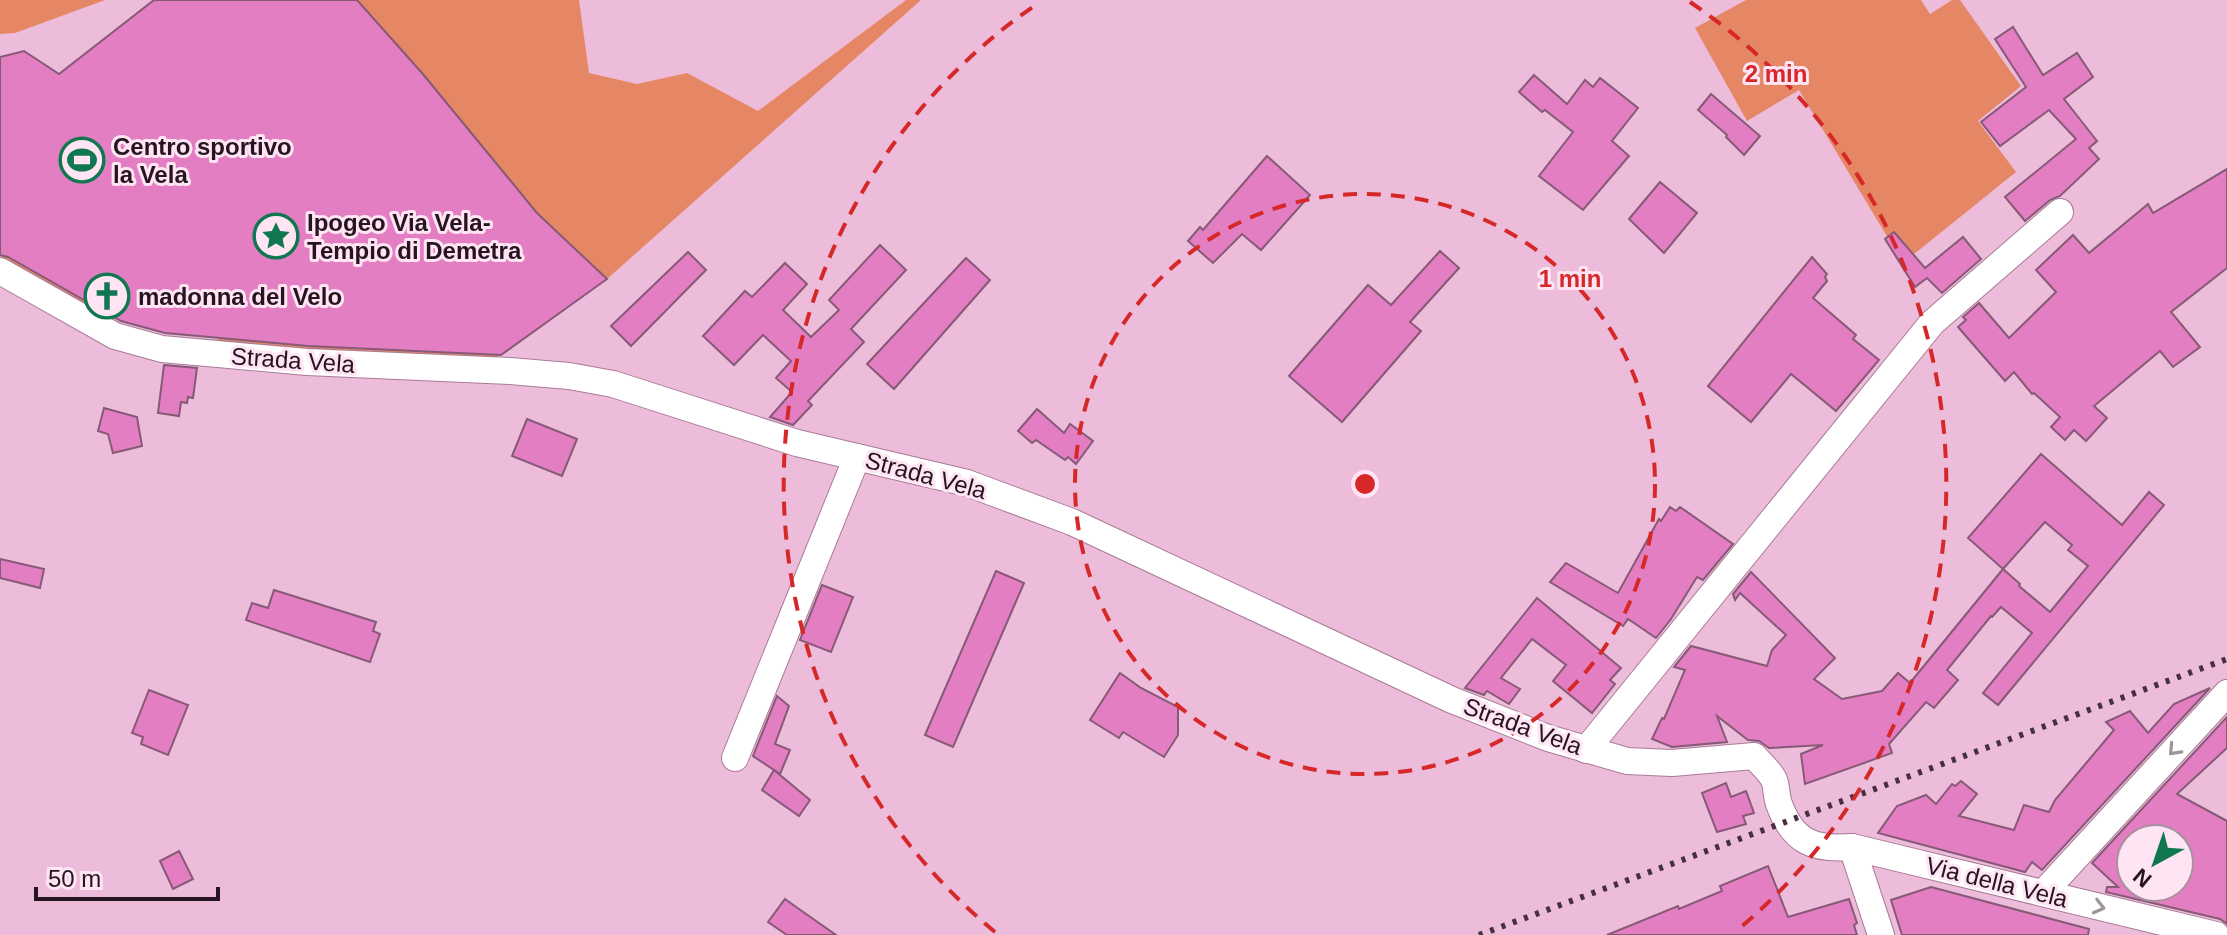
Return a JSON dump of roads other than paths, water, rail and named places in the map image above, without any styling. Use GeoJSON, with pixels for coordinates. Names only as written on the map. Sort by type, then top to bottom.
{"type":"FeatureCollection","features":[{"type":"Feature","properties":{"kind":"street"},"geometry":{"type":"LineString","coordinates":[[1586,750],[1932,323],[2060,212]]}},
{"type":"Feature","properties":{"kind":"street","name":"Strada Vela"},"geometry":{"type":"LineString","coordinates":[[0,271],[115,336],[162,349],[307,362],[569,376],[613,384],[797,443],[967,483],[1072,522],[1452,700],[1548,738],[1627,761],[1672,763],[1754,756],[1774,779],[1786,821]]}},
{"type":"Feature","properties":{"kind":"street"},"geometry":{"type":"LineString","coordinates":[[735,758],[857,457]]}},
{"type":"Feature","properties":{"kind":"street"},"geometry":{"type":"LineString","coordinates":[[2043,893],[2227,693]]}},
{"type":"Feature","properties":{"kind":"street","name":"Via della Vela"},"geometry":{"type":"LineString","coordinates":[[1786,821],[1803,841],[1833,848],[1852,847],[2216,935]]}},
{"type":"Feature","properties":{"kind":"street"},"geometry":{"type":"LineString","coordinates":[[1852,847],[1881,935]]}},
{"type":"Feature","properties":{"kind":"railway"},"geometry":{"type":"LineString","coordinates":[[1479,935],[2227,659]]}},
{"type":"Feature","properties":{"kind":"place","name":"Centro sportivo la Vela"},"geometry":{"type":"Point","coordinates":[82,160]}},
{"type":"Feature","properties":{"kind":"place","name":"Ipogeo Via Vela- Tempio di Demetra"},"geometry":{"type":"Point","coordinates":[276,236]}},
{"type":"Feature","properties":{"kind":"place","name":"madonna del Velo"},"geometry":{"type":"Point","coordinates":[107,296]}}]}
